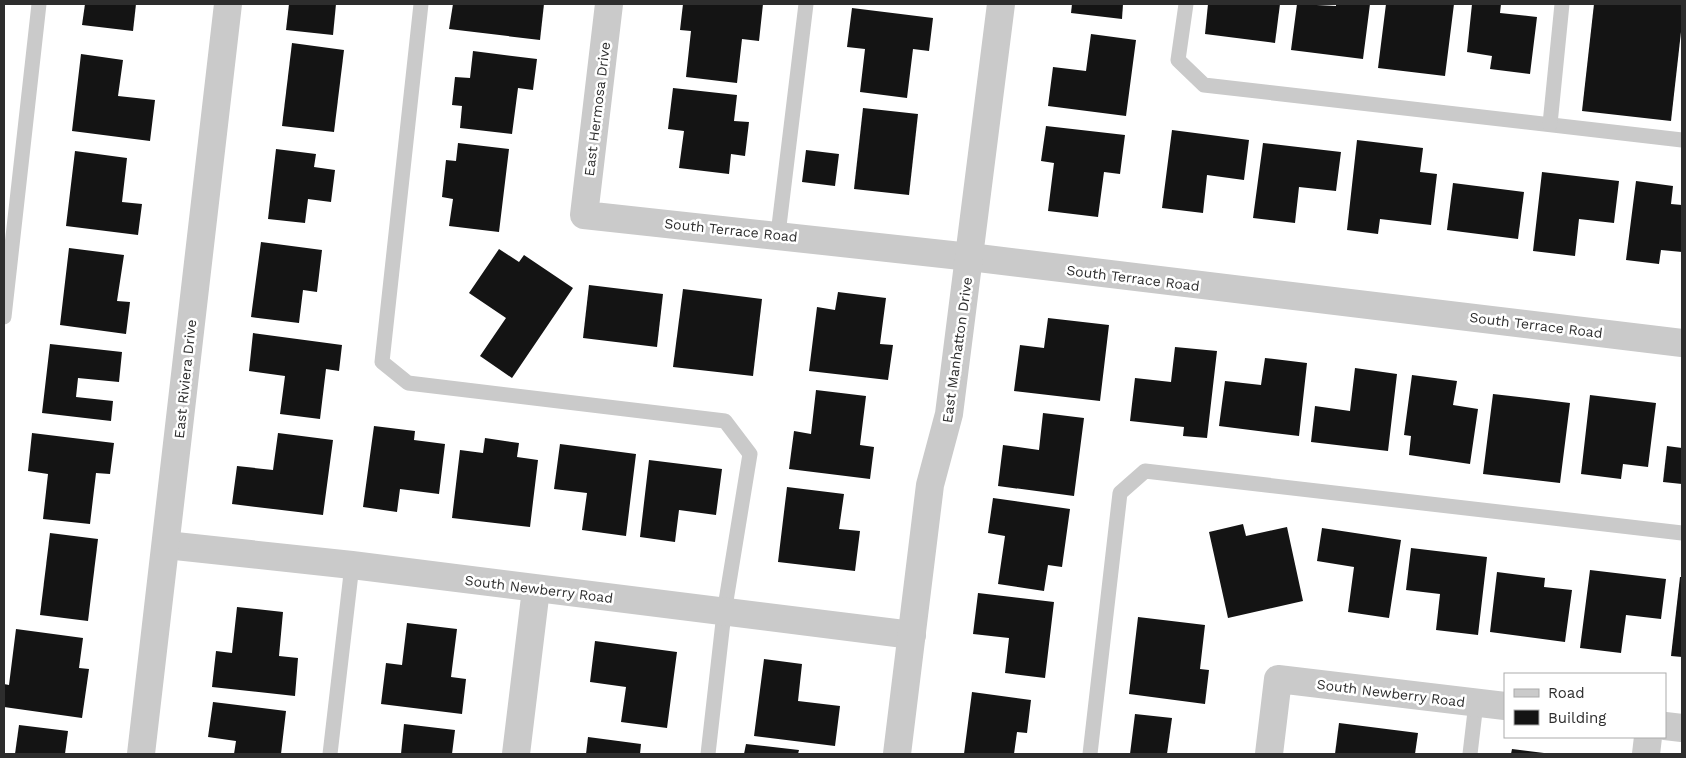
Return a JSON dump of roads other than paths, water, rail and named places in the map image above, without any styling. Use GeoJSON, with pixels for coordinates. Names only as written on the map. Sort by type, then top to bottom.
{"type":"FeatureCollection","features":[{"type":"Feature","properties":{"kind":"street","name":"East Riviera Drive"},"geometry":{"type":"LineString","coordinates":[[141,754],[228,4]]}},
{"type":"Feature","properties":{"kind":"street","name":"East Hermosa Drive"},"geometry":{"type":"LineString","coordinates":[[584,214],[609,4]]}},
{"type":"Feature","properties":{"kind":"street","name":"East Manhatton Drive"},"geometry":{"type":"LineString","coordinates":[[898,754],[930,485],[949,414],[1001,4]]}},
{"type":"Feature","properties":{"kind":"street","name":"South Terrace Road"},"geometry":{"type":"LineString","coordinates":[[584,214],[778,234],[1682,343]]}},
{"type":"Feature","properties":{"kind":"street","name":"South Newberry Road"},"geometry":{"type":"LineString","coordinates":[[166,545],[352,565],[912,635]]}},
{"type":"Feature","properties":{"kind":"street"},"geometry":{"type":"LineString","coordinates":[[516,754],[536,589]]}},
{"type":"Feature","properties":{"kind":"street","name":"South Newberry Road"},"geometry":{"type":"LineString","coordinates":[[1269,754],[1278,679],[1504,706]]}},
{"type":"Feature","properties":{"kind":"street"},"geometry":{"type":"LineString","coordinates":[[1666,726],[1682,728]]}},
{"type":"Feature","properties":{"kind":"street"},"geometry":{"type":"LineString","coordinates":[[1646,754],[1648,738]]}},
{"type":"Feature","properties":{"kind":"lane"},"geometry":{"type":"LineString","coordinates":[[4,317],[39,4]]}},
{"type":"Feature","properties":{"kind":"lane"},"geometry":{"type":"LineString","coordinates":[[421,4],[382,362],[408,383],[725,421],[750,454],[724,613],[708,754]]}},
{"type":"Feature","properties":{"kind":"lane"},"geometry":{"type":"LineString","coordinates":[[778,234],[806,4]]}},
{"type":"Feature","properties":{"kind":"lane"},"geometry":{"type":"LineString","coordinates":[[1186,4],[1178,60],[1204,85],[1682,140]]}},
{"type":"Feature","properties":{"kind":"lane"},"geometry":{"type":"LineString","coordinates":[[1550,124],[1562,4]]}},
{"type":"Feature","properties":{"kind":"lane"},"geometry":{"type":"LineString","coordinates":[[1090,754],[1120,493],[1146,471],[1682,532]]}},
{"type":"Feature","properties":{"kind":"lane"},"geometry":{"type":"LineString","coordinates":[[330,754],[352,565]]}},
{"type":"Feature","properties":{"kind":"lane"},"geometry":{"type":"LineString","coordinates":[[1470,754],[1476,703]]}}]}
